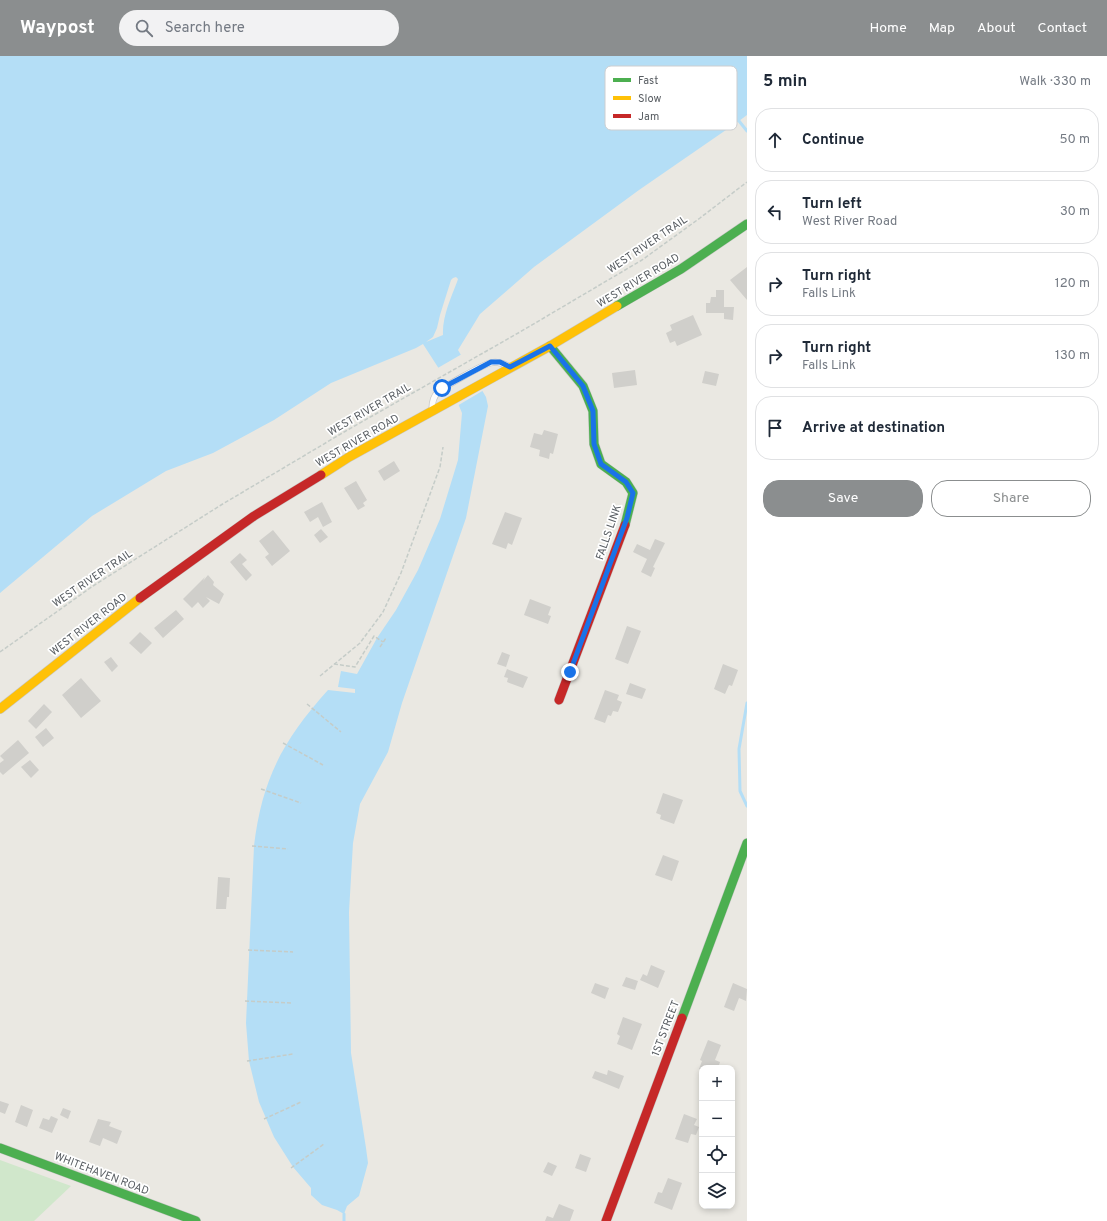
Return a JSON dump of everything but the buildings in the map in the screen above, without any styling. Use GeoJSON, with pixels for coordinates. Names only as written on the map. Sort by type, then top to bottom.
{"type":"FeatureCollection","features":[{"type":"Feature","properties":{"kind":"street","name":"WEST RIVER ROAD"},"geometry":{"type":"LineString","coordinates":[[0,709],[155,586],[254,516],[349,457],[550,346],[681,269],[747,224]]}},
{"type":"Feature","properties":{"kind":"street","name":"FALLS LINK"},"geometry":{"type":"LineString","coordinates":[[550,346],[583,386],[593,411],[594,444],[601,464],[626,482],[633,493],[627,518],[559,700]]}},
{"type":"Feature","properties":{"kind":"street","name":"1ST STREET"},"geometry":{"type":"LineString","coordinates":[[606,1221],[747,843]]}},
{"type":"Feature","properties":{"kind":"street","name":"WHITEHAVEN ROAD"},"geometry":{"type":"LineString","coordinates":[[0,1148],[196,1221]]}},
{"type":"Feature","properties":{"kind":"lane"},"geometry":{"type":"LineString","coordinates":[[432,410],[432,402],[442,388],[491,362],[500,362],[510,367]]}},
{"type":"Feature","properties":{"kind":"path","name":"WEST RIVER TRAIL"},"geometry":{"type":"LineString","coordinates":[[0,652],[93,586],[220,505],[437,379],[478,357],[642,260],[747,182]]}},
{"type":"Feature","properties":{"kind":"path"},"geometry":{"type":"LineString","coordinates":[[320,676],[360,643],[384,612],[401,573],[440,466],[443,447]]}},
{"type":"Feature","properties":{"kind":"path"},"geometry":{"type":"LineString","coordinates":[[334,664],[355,667],[374,636],[383,642]]}},
{"type":"Feature","properties":{"kind":"path"},"geometry":{"type":"LineString","coordinates":[[380,647],[386,638]]}},
{"type":"Feature","properties":{"kind":"path"},"geometry":{"type":"LineString","coordinates":[[307,704],[341,732]]}},
{"type":"Feature","properties":{"kind":"path"},"geometry":{"type":"LineString","coordinates":[[283,743],[323,765]]}},
{"type":"Feature","properties":{"kind":"path"},"geometry":{"type":"LineString","coordinates":[[261,789],[301,803]]}},
{"type":"Feature","properties":{"kind":"path"},"geometry":{"type":"LineString","coordinates":[[252,846],[288,849]]}},
{"type":"Feature","properties":{"kind":"path"},"geometry":{"type":"LineString","coordinates":[[248,950],[293,952]]}},
{"type":"Feature","properties":{"kind":"path"},"geometry":{"type":"LineString","coordinates":[[245,1001],[292,1003]]}},
{"type":"Feature","properties":{"kind":"path"},"geometry":{"type":"LineString","coordinates":[[247,1061],[293,1054]]}},
{"type":"Feature","properties":{"kind":"path"},"geometry":{"type":"LineString","coordinates":[[264,1119],[301,1102]]}},
{"type":"Feature","properties":{"kind":"path"},"geometry":{"type":"LineString","coordinates":[[291,1168],[324,1144]]}},
{"type":"Feature","properties":{"kind":"green space"},"geometry":{"type":"Polygon","coordinates":[[[0,1160],[71,1186],[34,1221],[0,1221],[0,1160]]]}},
{"type":"Feature","properties":{"kind":"water"},"geometry":{"type":"Polygon","coordinates":[[[0,56],[747,56],[747,115],[737,122],[737,66],[605,66],[605,130],[726,130],[639,190],[534,267],[480,314],[458,350],[486,397],[488,406],[466,518],[402,703],[388,752],[360,804],[353,843],[349,912],[351,1053],[368,1163],[359,1196],[347,1206],[344,1214],[322,1205],[311,1195],[311,1188],[293,1167],[274,1137],[259,1102],[249,1061],[246,1023],[254,846],[263,800],[269,780],[287,744],[312,708],[328,690],[355,693],[355,689],[338,687],[341,671],[357,674],[377,638],[396,610],[418,570],[440,519],[458,460],[462,413],[452,389],[423,344],[331,383],[274,420],[213,453],[166,471],[92,516],[0,593],[0,56]],[[456,277],[451,280],[433,337],[426,342],[443,335],[445,315],[458,279],[456,277]]]}},
{"type":"Feature","properties":{"kind":"pier"},"geometry":{"type":"Polygon","coordinates":[[[462,354],[484,390],[457,406],[450,390],[436,369],[462,354]]]}},
{"type":"Feature","properties":{"kind":"waterway"},"geometry":{"type":"LineString","coordinates":[[739,121],[747,131]]}},
{"type":"Feature","properties":{"kind":"waterway"},"geometry":{"type":"LineString","coordinates":[[747,703],[739,749],[740,791],[747,806]]}},
{"type":"Feature","properties":{"kind":"waterway"},"geometry":{"type":"LineString","coordinates":[[344,1214],[344,1221]]}},
{"type":"Feature","properties":{"kind":"traffic: fast"},"geometry":{"type":"LineString","coordinates":[[617,306],[681,269],[747,224]]}},
{"type":"Feature","properties":{"kind":"traffic: fast"},"geometry":{"type":"LineString","coordinates":[[550,346],[583,386],[593,411],[594,444],[601,464],[626,482],[633,493],[625,525]]}},
{"type":"Feature","properties":{"kind":"traffic: fast"},"geometry":{"type":"LineString","coordinates":[[682,1018],[747,843]]}},
{"type":"Feature","properties":{"kind":"traffic: fast"},"geometry":{"type":"LineString","coordinates":[[0,1148],[196,1221]]}},
{"type":"Feature","properties":{"kind":"traffic: slow"},"geometry":{"type":"LineString","coordinates":[[321,475],[349,457],[550,346],[617,306]]}},
{"type":"Feature","properties":{"kind":"traffic: slow"},"geometry":{"type":"LineString","coordinates":[[0,709],[140,598]]}},
{"type":"Feature","properties":{"kind":"traffic: jam"},"geometry":{"type":"LineString","coordinates":[[140,598],[254,516],[321,475]]}},
{"type":"Feature","properties":{"kind":"traffic: jam"},"geometry":{"type":"LineString","coordinates":[[559,700],[625,525]]}},
{"type":"Feature","properties":{"kind":"traffic: jam"},"geometry":{"type":"LineString","coordinates":[[606,1221],[682,1018]]}},
{"type":"Feature","properties":{"kind":"route"},"geometry":{"type":"LineString","coordinates":[[442,388],[491,362],[500,362],[510,367],[550,346],[583,386],[593,411],[594,444],[601,464],[626,482],[633,493],[627,518],[570,672]]}}]}
